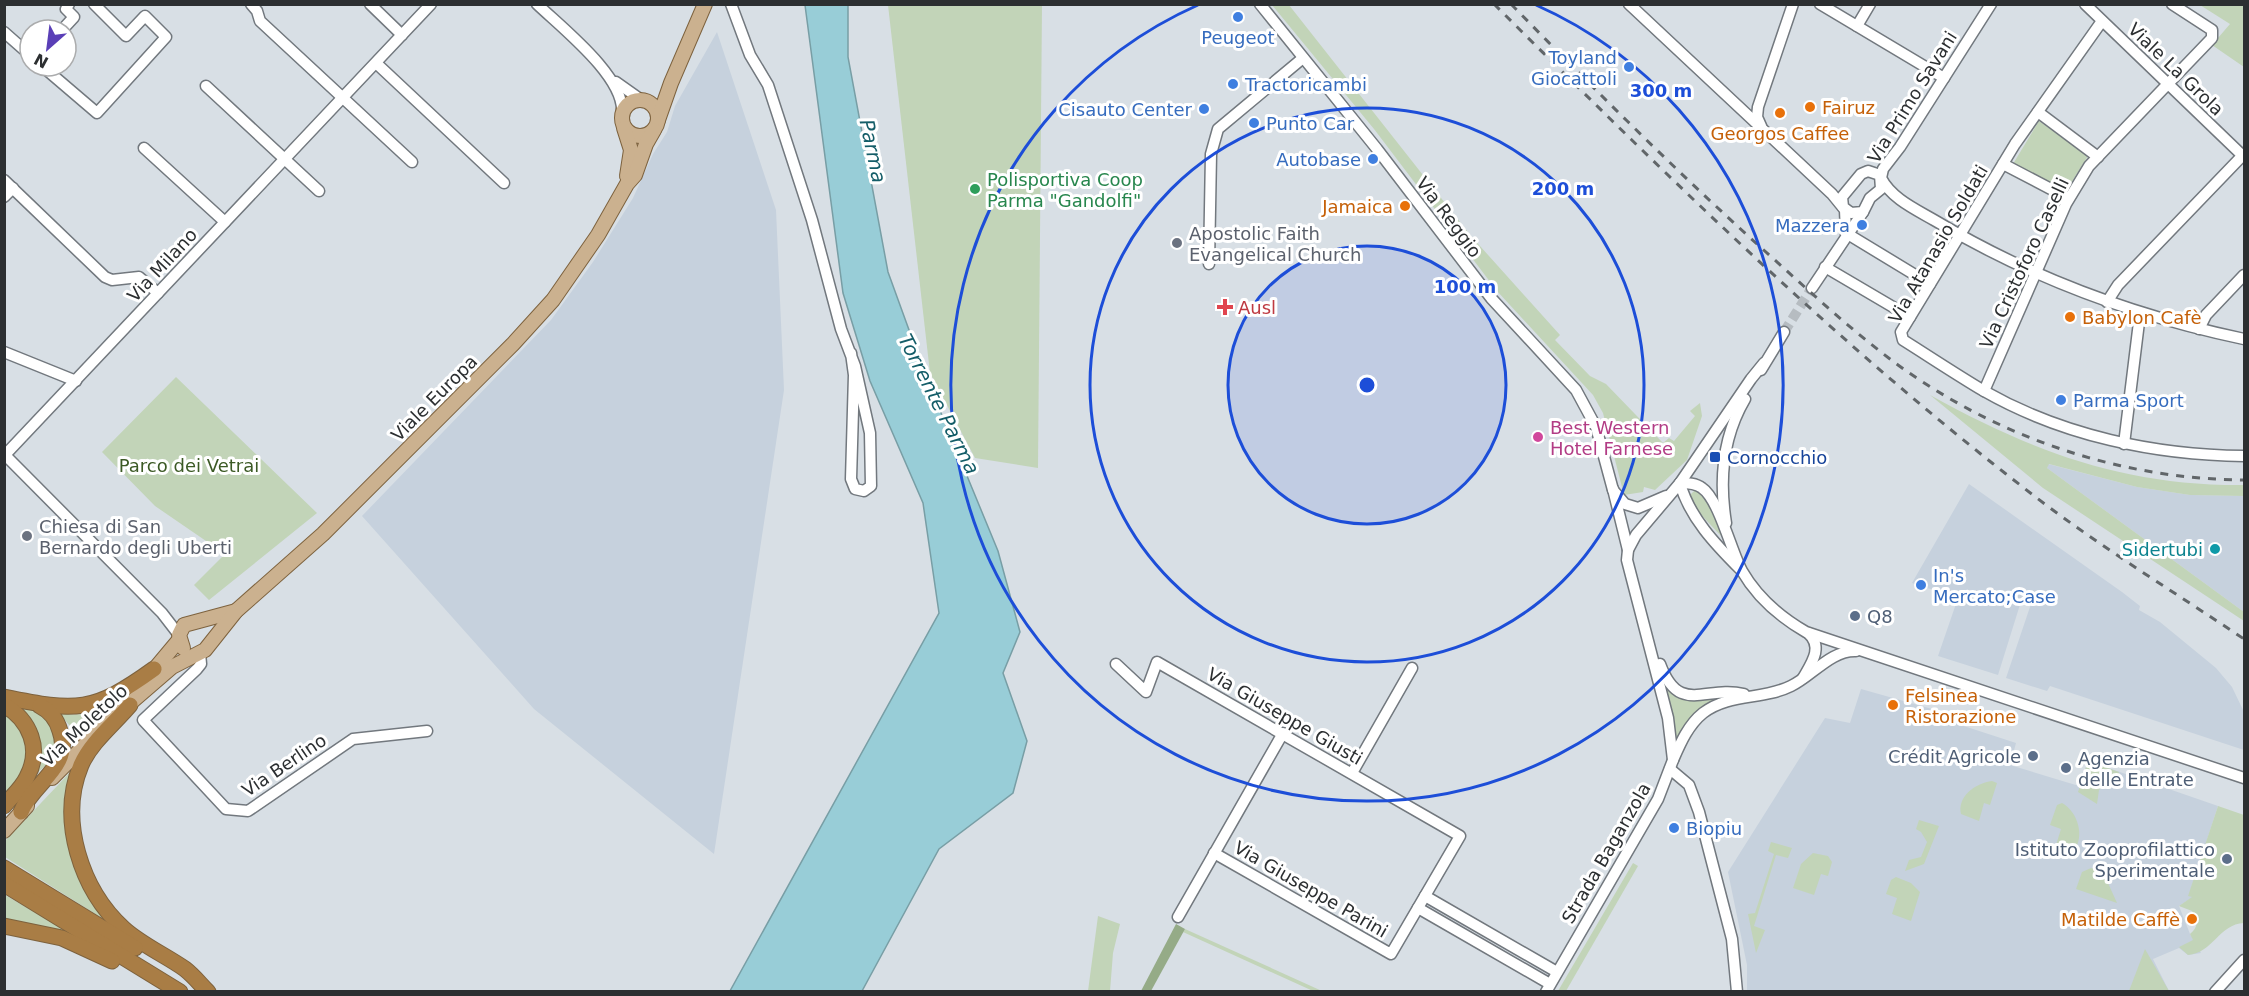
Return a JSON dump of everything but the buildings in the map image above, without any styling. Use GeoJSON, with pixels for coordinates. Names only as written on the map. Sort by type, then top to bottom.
{"type":"FeatureCollection","features":[{"type":"Feature","properties":{"kind":"highway"},"geometry":{"type":"LineString","coordinates":[[4,697],[67,708],[94,705],[117,695],[154,669]]}},
{"type":"Feature","properties":{"kind":"highway"},"geometry":{"type":"LineString","coordinates":[[21,812],[27,800],[58,765],[62,756],[62,739],[57,723],[48,711],[30,702]]}},
{"type":"Feature","properties":{"kind":"highway"},"geometry":{"type":"LineString","coordinates":[[4,705],[26,724],[32,735],[34,752],[28,775],[4,806]]}},
{"type":"Feature","properties":{"kind":"highway"},"geometry":{"type":"LineString","coordinates":[[130,705],[92,747],[77,775],[72,809],[79,857],[93,889],[116,921],[139,941],[187,971],[207,992]]}},
{"type":"Feature","properties":{"kind":"highway"},"geometry":{"type":"LineString","coordinates":[[4,862],[26,881]]}},
{"type":"Feature","properties":{"kind":"highway"},"geometry":{"type":"LineString","coordinates":[[4,868],[207,992]]}},
{"type":"Feature","properties":{"kind":"highway"},"geometry":{"type":"LineString","coordinates":[[5,884],[180,992]]}},
{"type":"Feature","properties":{"kind":"highway"},"geometry":{"type":"LineString","coordinates":[[4,926],[42,933],[82,946],[164,992]]}},
{"type":"Feature","properties":{"kind":"main road","name":"Viale Europa"},"geometry":{"type":"LineString","coordinates":[[236,611],[337,520],[513,344],[563,286],[604,226],[627,184],[636,173],[705,4]]}},
{"type":"Feature","properties":{"kind":"main road"},"geometry":{"type":"LineString","coordinates":[[640,99],[656,108],[656,125],[639,136],[630,133],[623,119],[628,103],[640,99],[655,98],[671,83]]}},
{"type":"Feature","properties":{"kind":"main road","name":"Viale Europa"},"geometry":{"type":"LineString","coordinates":[[623,119],[632,150],[627,184]]}},
{"type":"Feature","properties":{"kind":"main road"},"geometry":{"type":"LineString","coordinates":[[194,622],[236,611]]}},
{"type":"Feature","properties":{"kind":"main road","name":"Via Moletolo"},"geometry":{"type":"LineString","coordinates":[[6,829],[84,745],[172,667],[198,654],[236,611]]}},
{"type":"Feature","properties":{"kind":"main road"},"geometry":{"type":"LineString","coordinates":[[194,622],[208,627],[211,641]]}},
{"type":"Feature","properties":{"kind":"main road","name":"Via Moletolo"},"geometry":{"type":"LineString","coordinates":[[4,811],[123,701],[194,622]]}},
{"type":"Feature","properties":{"kind":"main road"},"geometry":{"type":"LineString","coordinates":[[179,638],[184,650],[198,654]]}},
{"type":"Feature","properties":{"kind":"street"},"geometry":{"type":"LineString","coordinates":[[69,4],[66,9],[73,18]]}},
{"type":"Feature","properties":{"kind":"street"},"geometry":{"type":"LineString","coordinates":[[56,78],[97,113],[166,37],[145,16],[126,36],[94,4]]}},
{"type":"Feature","properties":{"kind":"street"},"geometry":{"type":"LineString","coordinates":[[251,4],[257,11],[260,21],[412,162]]}},
{"type":"Feature","properties":{"kind":"street"},"geometry":{"type":"LineString","coordinates":[[370,4],[402,35]]}},
{"type":"Feature","properties":{"kind":"street","name":"Via Milano"},"geometry":{"type":"LineString","coordinates":[[5,455],[431,4]]}},
{"type":"Feature","properties":{"kind":"street"},"geometry":{"type":"LineString","coordinates":[[537,4],[610,78],[640,99]]}},
{"type":"Feature","properties":{"kind":"street"},"geometry":{"type":"LineString","coordinates":[[731,4],[750,55],[768,85],[810,212],[841,329],[851,353],[870,436],[872,479],[871,486],[864,491],[855,489],[851,479],[854,375],[851,353]]}},
{"type":"Feature","properties":{"kind":"street","name":"Via Reggio"},"geometry":{"type":"LineString","coordinates":[[1260,4],[1377,149],[1491,298],[1581,396],[1596,428],[1612,489]]}},
{"type":"Feature","properties":{"kind":"street"},"geometry":{"type":"LineString","coordinates":[[1629,4],[1763,128],[1843,207],[1853,214],[1863,212]]}},
{"type":"Feature","properties":{"kind":"street"},"geometry":{"type":"LineString","coordinates":[[1763,128],[1758,120],[1758,107],[1792,4]]}},
{"type":"Feature","properties":{"kind":"street"},"geometry":{"type":"LineString","coordinates":[[1820,4],[1944,78]]}},
{"type":"Feature","properties":{"kind":"street"},"geometry":{"type":"LineString","coordinates":[[1857,26],[1870,4]]}},
{"type":"Feature","properties":{"kind":"street","name":"Via Primo Savani"},"geometry":{"type":"LineString","coordinates":[[1812,288],[1846,233],[1881,189],[1883,169],[1991,4]]}},
{"type":"Feature","properties":{"kind":"street","name":"Viale La Grola"},"geometry":{"type":"LineString","coordinates":[[2085,4],[2244,156]]}},
{"type":"Feature","properties":{"kind":"street","name":"Via Cristoforo Caselli"},"geometry":{"type":"LineString","coordinates":[[1984,391],[2068,198],[2098,157],[2214,34],[2212,30],[2172,4]]}},
{"type":"Feature","properties":{"kind":"street"},"geometry":{"type":"LineString","coordinates":[[2098,157],[2038,112],[2102,21]]}},
{"type":"Feature","properties":{"kind":"street"},"geometry":{"type":"LineString","coordinates":[[4,32],[18,44]]}},
{"type":"Feature","properties":{"kind":"street"},"geometry":{"type":"LineString","coordinates":[[1209,264],[1211,154],[1218,129],[1303,58]]}},
{"type":"Feature","properties":{"kind":"street"},"geometry":{"type":"LineString","coordinates":[[376,63],[504,183]]}},
{"type":"Feature","properties":{"kind":"street"},"geometry":{"type":"LineString","coordinates":[[610,78],[620,97],[623,119]]}},
{"type":"Feature","properties":{"kind":"street"},"geometry":{"type":"LineString","coordinates":[[206,86],[319,192]]}},
{"type":"Feature","properties":{"kind":"street"},"geometry":{"type":"LineString","coordinates":[[1743,110],[1754,112],[1758,107]]}},
{"type":"Feature","properties":{"kind":"street","name":"Via Atanasio Soldati"},"geometry":{"type":"LineString","coordinates":[[1984,391],[1903,340],[1901,332],[2003,164],[2038,112]]}},
{"type":"Feature","properties":{"kind":"street"},"geometry":{"type":"LineString","coordinates":[[144,148],[225,222]]}},
{"type":"Feature","properties":{"kind":"street"},"geometry":{"type":"LineString","coordinates":[[2107,302],[2118,285],[2244,156]]}},
{"type":"Feature","properties":{"kind":"street"},"geometry":{"type":"LineString","coordinates":[[2003,164],[2068,198]]}},
{"type":"Feature","properties":{"kind":"street","name":"Via Primo Savani"},"geometry":{"type":"LineString","coordinates":[[1846,233],[1842,199],[1864,172],[1873,171],[1881,178]]}},
{"type":"Feature","properties":{"kind":"street"},"geometry":{"type":"LineString","coordinates":[[1828,178],[1836,189],[1849,190]]}},
{"type":"Feature","properties":{"kind":"street"},"geometry":{"type":"LineString","coordinates":[[1881,178],[1898,198],[1960,235],[2036,273],[2140,314],[2244,339]]}},
{"type":"Feature","properties":{"kind":"street"},"geometry":{"type":"LineString","coordinates":[[4,180],[105,277],[112,280],[139,277],[158,293]]}},
{"type":"Feature","properties":{"kind":"street"},"geometry":{"type":"LineString","coordinates":[[4,197],[13,188]]}},
{"type":"Feature","properties":{"kind":"street"},"geometry":{"type":"LineString","coordinates":[[1874,195],[1898,198]]}},
{"type":"Feature","properties":{"kind":"street"},"geometry":{"type":"LineString","coordinates":[[1846,233],[1930,284]]}},
{"type":"Feature","properties":{"kind":"street"},"geometry":{"type":"LineString","coordinates":[[1825,267],[1910,317]]}},
{"type":"Feature","properties":{"kind":"street"},"geometry":{"type":"LineString","coordinates":[[2199,329],[2206,315],[2244,275]]}},
{"type":"Feature","properties":{"kind":"street"},"geometry":{"type":"LineString","coordinates":[[2124,444],[2140,314]]}},
{"type":"Feature","properties":{"kind":"street"},"geometry":{"type":"LineString","coordinates":[[1727,533],[1722,485],[1725,449],[1736,416],[1764,363],[1784,332]]}},
{"type":"Feature","properties":{"kind":"street"},"geometry":{"type":"LineString","coordinates":[[4,352],[76,381]]}},
{"type":"Feature","properties":{"kind":"street"},"geometry":{"type":"LineString","coordinates":[[1628,550],[1636,535],[1680,483],[1764,363]]}},
{"type":"Feature","properties":{"kind":"street"},"geometry":{"type":"LineString","coordinates":[[1984,391],[2075,430],[2124,444],[2244,456]]}},
{"type":"Feature","properties":{"kind":"street"},"geometry":{"type":"LineString","coordinates":[[5,455],[162,613],[179,638]]}},
{"type":"Feature","properties":{"kind":"street"},"geometry":{"type":"LineString","coordinates":[[1680,483],[1699,486],[1706,491],[1727,533],[1740,569]]}},
{"type":"Feature","properties":{"kind":"street"},"geometry":{"type":"LineString","coordinates":[[1680,483],[1689,509],[1728,558],[1740,569],[1769,605],[1813,638],[1816,650],[1801,680]]}},
{"type":"Feature","properties":{"kind":"street"},"geometry":{"type":"LineString","coordinates":[[1612,489],[1623,502],[1636,508],[1648,505],[1671,493]]}},
{"type":"Feature","properties":{"kind":"street","name":"Strada Baganzola"},"geometry":{"type":"LineString","coordinates":[[1548,988],[1658,799],[1672,765],[1668,718],[1612,489]]}},
{"type":"Feature","properties":{"kind":"street"},"geometry":{"type":"LineString","coordinates":[[162,613],[194,622]]}},
{"type":"Feature","properties":{"kind":"street"},"geometry":{"type":"LineString","coordinates":[[1806,632],[1862,653],[2244,778]]}},
{"type":"Feature","properties":{"kind":"street"},"geometry":{"type":"LineString","coordinates":[[1647,639],[1666,680],[1679,693],[1694,696],[1729,692],[1754,695]]}},
{"type":"Feature","properties":{"kind":"street"},"geometry":{"type":"LineString","coordinates":[[1737,992],[1732,939],[1699,812],[1689,785],[1672,765],[1688,731],[1701,715],[1725,701],[1781,690],[1801,680],[1842,653],[1862,653]]}},
{"type":"Feature","properties":{"kind":"street","name":"Via Berlino"},"geometry":{"type":"LineString","coordinates":[[198,654],[201,664],[197,669],[143,720],[226,809],[248,812],[352,739],[427,730]]}},
{"type":"Feature","properties":{"kind":"street","name":"Via Giuseppe Giusti"},"geometry":{"type":"LineString","coordinates":[[1116,664],[1146,692],[1157,662],[1460,836],[1425,896]]}},
{"type":"Feature","properties":{"kind":"street"},"geometry":{"type":"LineString","coordinates":[[1352,773],[1412,668]]}},
{"type":"Feature","properties":{"kind":"street"},"geometry":{"type":"LineString","coordinates":[[1178,917],[1283,733]]}},
{"type":"Feature","properties":{"kind":"street","name":"Via Giuseppe Parini"},"geometry":{"type":"LineString","coordinates":[[1214,853],[1391,954],[1418,908]]}},
{"type":"Feature","properties":{"kind":"street"},"geometry":{"type":"LineString","coordinates":[[1548,988],[1418,908],[1425,896],[1557,972]]}},
{"type":"Feature","properties":{"kind":"street"},"geometry":{"type":"LineString","coordinates":[[2215,992],[2244,960]]}},
{"type":"Feature","properties":{"kind":"shaded area"},"geometry":{"type":"Polygon","coordinates":[[[717,32],[776,210],[784,390],[714,854],[534,709],[362,516],[551,320],[593,262],[633,198],[653,154],[667,132],[675,106],[717,32]]]}},
{"type":"Feature","properties":{"kind":"shaded area"},"geometry":{"type":"Polygon","coordinates":[[[2048,464],[2137,487],[2190,495],[2244,496],[2244,612],[2047,468],[2048,464]]]}},
{"type":"Feature","properties":{"kind":"shaded area"},"geometry":{"type":"Polygon","coordinates":[[[1969,484],[2122,592],[2140,606],[2139,610],[2160,622],[2216,668],[2232,687],[2244,712],[2244,750],[2050,686],[2047,691],[2006,678],[2033,598],[2023,595],[1998,675],[1938,656],[1958,598],[1912,583],[1969,484]]]}},
{"type":"Feature","properties":{"kind":"shaded area"},"geometry":{"type":"Polygon","coordinates":[[[1861,689],[1932,709],[1930,715],[2016,743],[2010,765],[2079,786],[2088,761],[2218,806],[2189,895],[2193,897],[2179,906],[2190,934],[2201,953],[2188,955],[2179,948],[2153,959],[2169,991],[1747,991],[1747,965],[1728,872],[1825,718],[1850,723],[1861,689]]]}},
{"type":"Feature","properties":{"kind":"green space","name":"Polisportiva Coop Parma \"Gandolfi\""},"geometry":{"type":"Polygon","coordinates":[[[888,5],[1042,5],[1038,468],[975,458],[930,373],[888,5]]]}},
{"type":"Feature","properties":{"kind":"green space"},"geometry":{"type":"Polygon","coordinates":[[[1272,5],[1289,5],[1471,236],[1560,335],[1555,340],[1590,376],[1606,384],[1663,443],[1669,438],[1674,441],[1695,416],[1690,411],[1700,403],[1702,416],[1687,460],[1655,490],[1644,487],[1643,492],[1624,495],[1603,413],[1593,395],[1497,291],[1374,129],[1272,5]]]}},
{"type":"Feature","properties":{"kind":"green space"},"geometry":{"type":"Polygon","coordinates":[[[2200,5],[2244,5],[2244,67],[2212,45],[2230,24],[2200,5]]]}},
{"type":"Feature","properties":{"kind":"green space"},"geometry":{"type":"Polygon","coordinates":[[[2039,121],[2088,156],[2066,191],[2013,164],[2039,121]]]}},
{"type":"Feature","properties":{"kind":"green space","name":"Parco dei Vetrai"},"geometry":{"type":"Polygon","coordinates":[[[176,377],[317,513],[209,600],[194,585],[225,554],[155,506],[102,452],[176,377]]]}},
{"type":"Feature","properties":{"kind":"green space"},"geometry":{"type":"Polygon","coordinates":[[[1930,395],[2006,433],[2081,462],[2159,479],[2201,484],[2244,485],[2244,496],[2190,495],[2137,487],[2049,464],[2047,468],[2244,612],[2244,621],[2043,488],[1930,395]]]}},
{"type":"Feature","properties":{"kind":"green space"},"geometry":{"type":"Polygon","coordinates":[[[1695,490],[1706,498],[1723,538],[1690,503],[1689,496],[1695,490]]]}},
{"type":"Feature","properties":{"kind":"green space"},"geometry":{"type":"Polygon","coordinates":[[[1665,686],[1677,695],[1688,699],[1715,699],[1691,717],[1676,743],[1665,686]]]}},
{"type":"Feature","properties":{"kind":"green space"},"geometry":{"type":"Polygon","coordinates":[[[17,705],[44,716],[49,721],[55,735],[55,757],[36,774],[17,705]]]}},
{"type":"Feature","properties":{"kind":"green space"},"geometry":{"type":"Polygon","coordinates":[[[113,705],[72,741],[70,726],[58,712],[79,714],[113,705]]]}},
{"type":"Feature","properties":{"kind":"green space"},"geometry":{"type":"Polygon","coordinates":[[[5,710],[25,731],[28,764],[5,799],[5,710]]]}},
{"type":"Feature","properties":{"kind":"green space"},"geometry":{"type":"Polygon","coordinates":[[[2088,761],[2119,772],[2115,785],[2104,785],[2099,790],[2097,804],[2078,792],[2088,761]]]}},
{"type":"Feature","properties":{"kind":"green space"},"geometry":{"type":"Polygon","coordinates":[[[76,766],[68,802],[108,922],[5,857],[5,841],[76,766]]]}},
{"type":"Feature","properties":{"kind":"green space"},"geometry":{"type":"Polygon","coordinates":[[[1992,781],[1997,783],[1990,805],[1984,803],[1979,821],[1961,814],[1965,796],[1980,784],[1992,781]]]}},
{"type":"Feature","properties":{"kind":"green space"},"geometry":{"type":"Polygon","coordinates":[[[2062,803],[2072,812],[2078,825],[2079,838],[2074,851],[2056,845],[2061,829],[2050,825],[2057,805],[2062,803]]]}},
{"type":"Feature","properties":{"kind":"green space"},"geometry":{"type":"Polygon","coordinates":[[[2218,806],[2244,815],[2244,923],[2228,928],[2204,949],[2188,955],[2179,947],[2193,940],[2190,934],[2195,929],[2197,920],[2192,911],[2179,906],[2192,897],[2188,896],[2218,806]]]}},
{"type":"Feature","properties":{"kind":"green space"},"geometry":{"type":"Polygon","coordinates":[[[1919,820],[1939,826],[1924,864],[1905,871],[1909,860],[1921,857],[1927,842],[1921,832],[1916,829],[1919,820]]]}},
{"type":"Feature","properties":{"kind":"green space"},"geometry":{"type":"Polygon","coordinates":[[[1771,842],[1792,848],[1788,858],[1776,855],[1754,926],[1765,930],[1756,953],[1748,914],[1755,913],[1774,854],[1768,851],[1771,842]]]}},
{"type":"Feature","properties":{"kind":"green space"},"geometry":{"type":"Polygon","coordinates":[[[1813,853],[1828,856],[1832,862],[1828,876],[1821,874],[1814,895],[1793,888],[1801,864],[1813,853]]]}},
{"type":"Feature","properties":{"kind":"green space"},"geometry":{"type":"Polygon","coordinates":[[[1633,863],[1638,866],[1566,991],[1558,991],[1633,863]]]}},
{"type":"Feature","properties":{"kind":"green space"},"geometry":{"type":"Polygon","coordinates":[[[2091,868],[2103,872],[2117,903],[2076,889],[2082,872],[2091,868]]]}},
{"type":"Feature","properties":{"kind":"green space"},"geometry":{"type":"Polygon","coordinates":[[[1896,877],[1911,883],[1920,892],[1911,921],[1892,914],[1897,898],[1886,894],[1891,880],[1896,877]]]}},
{"type":"Feature","properties":{"kind":"green space"},"geometry":{"type":"Polygon","coordinates":[[[5,895],[72,934],[5,921],[5,895]]]}},
{"type":"Feature","properties":{"kind":"green space"},"geometry":{"type":"Polygon","coordinates":[[[1098,916],[1120,924],[1113,953],[1110,991],[1088,991],[1098,916]]]}},
{"type":"Feature","properties":{"kind":"green space"},"geometry":{"type":"Polygon","coordinates":[[[1176,924],[1185,929],[1151,991],[1141,991],[1176,924]]]}},
{"type":"Feature","properties":{"kind":"green space"},"geometry":{"type":"Polygon","coordinates":[[[1185,929],[1322,991],[1313,991],[1183,932],[1185,929]]]}},
{"type":"Feature","properties":{"kind":"green space"},"geometry":{"type":"Polygon","coordinates":[[[2145,949],[2169,991],[2129,991],[2145,949]]]}},
{"type":"Feature","properties":{"kind":"water"},"geometry":{"type":"Polygon","coordinates":[[[805,5],[848,5],[848,57],[888,272],[925,374],[998,551],[1020,632],[1003,673],[1027,741],[1013,793],[939,849],[862,991],[730,991],[939,613],[923,503],[870,381],[843,293],[805,5]]]}},
{"type":"Feature","properties":{"kind":"tunnel"},"geometry":{"type":"LineString","coordinates":[[1784,332],[1812,288]]}},
{"type":"Feature","properties":{"kind":"railway"},"geometry":{"type":"LineString","coordinates":[[1494,4],[1752,255],[1885,375],[2051,508],[2105,547],[2244,639]]}},
{"type":"Feature","properties":{"kind":"railway"},"geometry":{"type":"LineString","coordinates":[[1511,4],[1632,126],[1757,244],[1861,336],[1898,365],[1937,391],[1977,414],[2062,449],[2152,472],[2198,478],[2244,480]]}},
{"type":"Feature","properties":{"kind":"place","name":"Peugeot"},"geometry":{"type":"Point","coordinates":[1238,17]}},
{"type":"Feature","properties":{"kind":"place","name":"Toyland Giocattoli"},"geometry":{"type":"Point","coordinates":[1629,67]}},
{"type":"Feature","properties":{"kind":"place","name":"Tractoricambi"},"geometry":{"type":"Point","coordinates":[1233,84]}},
{"type":"Feature","properties":{"kind":"place","name":"Fairuz"},"geometry":{"type":"Point","coordinates":[1810,107]}},
{"type":"Feature","properties":{"kind":"place","name":"Cisauto Center"},"geometry":{"type":"Point","coordinates":[1204,109]}},
{"type":"Feature","properties":{"kind":"place","name":"Georgos Caffee"},"geometry":{"type":"Point","coordinates":[1780,113]}},
{"type":"Feature","properties":{"kind":"place","name":"Punto Car"},"geometry":{"type":"Point","coordinates":[1254,123]}},
{"type":"Feature","properties":{"kind":"place","name":"Autobase"},"geometry":{"type":"Point","coordinates":[1373,159]}},
{"type":"Feature","properties":{"kind":"place","name":"Polisportiva Coop Parma \"Gandolfi\""},"geometry":{"type":"Point","coordinates":[975,189]}},
{"type":"Feature","properties":{"kind":"place","name":"Jamaica"},"geometry":{"type":"Point","coordinates":[1405,206]}},
{"type":"Feature","properties":{"kind":"place","name":"Mazzera"},"geometry":{"type":"Point","coordinates":[1862,225]}},
{"type":"Feature","properties":{"kind":"place","name":"Apostolic Faith Evangelical Church"},"geometry":{"type":"Point","coordinates":[1177,243]}},
{"type":"Feature","properties":{"kind":"place","name":"Ausl"},"geometry":{"type":"Point","coordinates":[1225,307]}},
{"type":"Feature","properties":{"kind":"place","name":"Babylon Cafè"},"geometry":{"type":"Point","coordinates":[2070,317]}},
{"type":"Feature","properties":{"kind":"place","name":"Parma Sport"},"geometry":{"type":"Point","coordinates":[2061,400]}},
{"type":"Feature","properties":{"kind":"place","name":"Best Western Hotel Farnese"},"geometry":{"type":"Point","coordinates":[1538,437]}},
{"type":"Feature","properties":{"kind":"place","name":"Cornocchio"},"geometry":{"type":"Point","coordinates":[1715,457]}},
{"type":"Feature","properties":{"kind":"place","name":"Chiesa di San Bernardo degli Uberti"},"geometry":{"type":"Point","coordinates":[27,536]}},
{"type":"Feature","properties":{"kind":"place","name":"Sidertubi"},"geometry":{"type":"Point","coordinates":[2215,549]}},
{"type":"Feature","properties":{"kind":"place","name":"In's Mercato;Case"},"geometry":{"type":"Point","coordinates":[1921,585]}},
{"type":"Feature","properties":{"kind":"place","name":"Q8"},"geometry":{"type":"Point","coordinates":[1855,616]}},
{"type":"Feature","properties":{"kind":"place","name":"Felsinea Ristorazione"},"geometry":{"type":"Point","coordinates":[1893,705]}},
{"type":"Feature","properties":{"kind":"place","name":"Crédit Agricole"},"geometry":{"type":"Point","coordinates":[2033,756]}},
{"type":"Feature","properties":{"kind":"place","name":"Agenzia delle Entrate"},"geometry":{"type":"Point","coordinates":[2066,768]}},
{"type":"Feature","properties":{"kind":"place","name":"Biopiu"},"geometry":{"type":"Point","coordinates":[1674,828]}},
{"type":"Feature","properties":{"kind":"place","name":"Istituto Zooprofilattico Sperimentale"},"geometry":{"type":"Point","coordinates":[2227,859]}},
{"type":"Feature","properties":{"kind":"place","name":"Matilde Caffè"},"geometry":{"type":"Point","coordinates":[2192,919]}},
{"type":"Feature","properties":{"kind":"water label","name":"Parma"},"geometry":{"type":"Point","coordinates":[873,151]}},
{"type":"Feature","properties":{"kind":"water label","name":"Torrente Parma"},"geometry":{"type":"Point","coordinates":[939,404]}}]}
